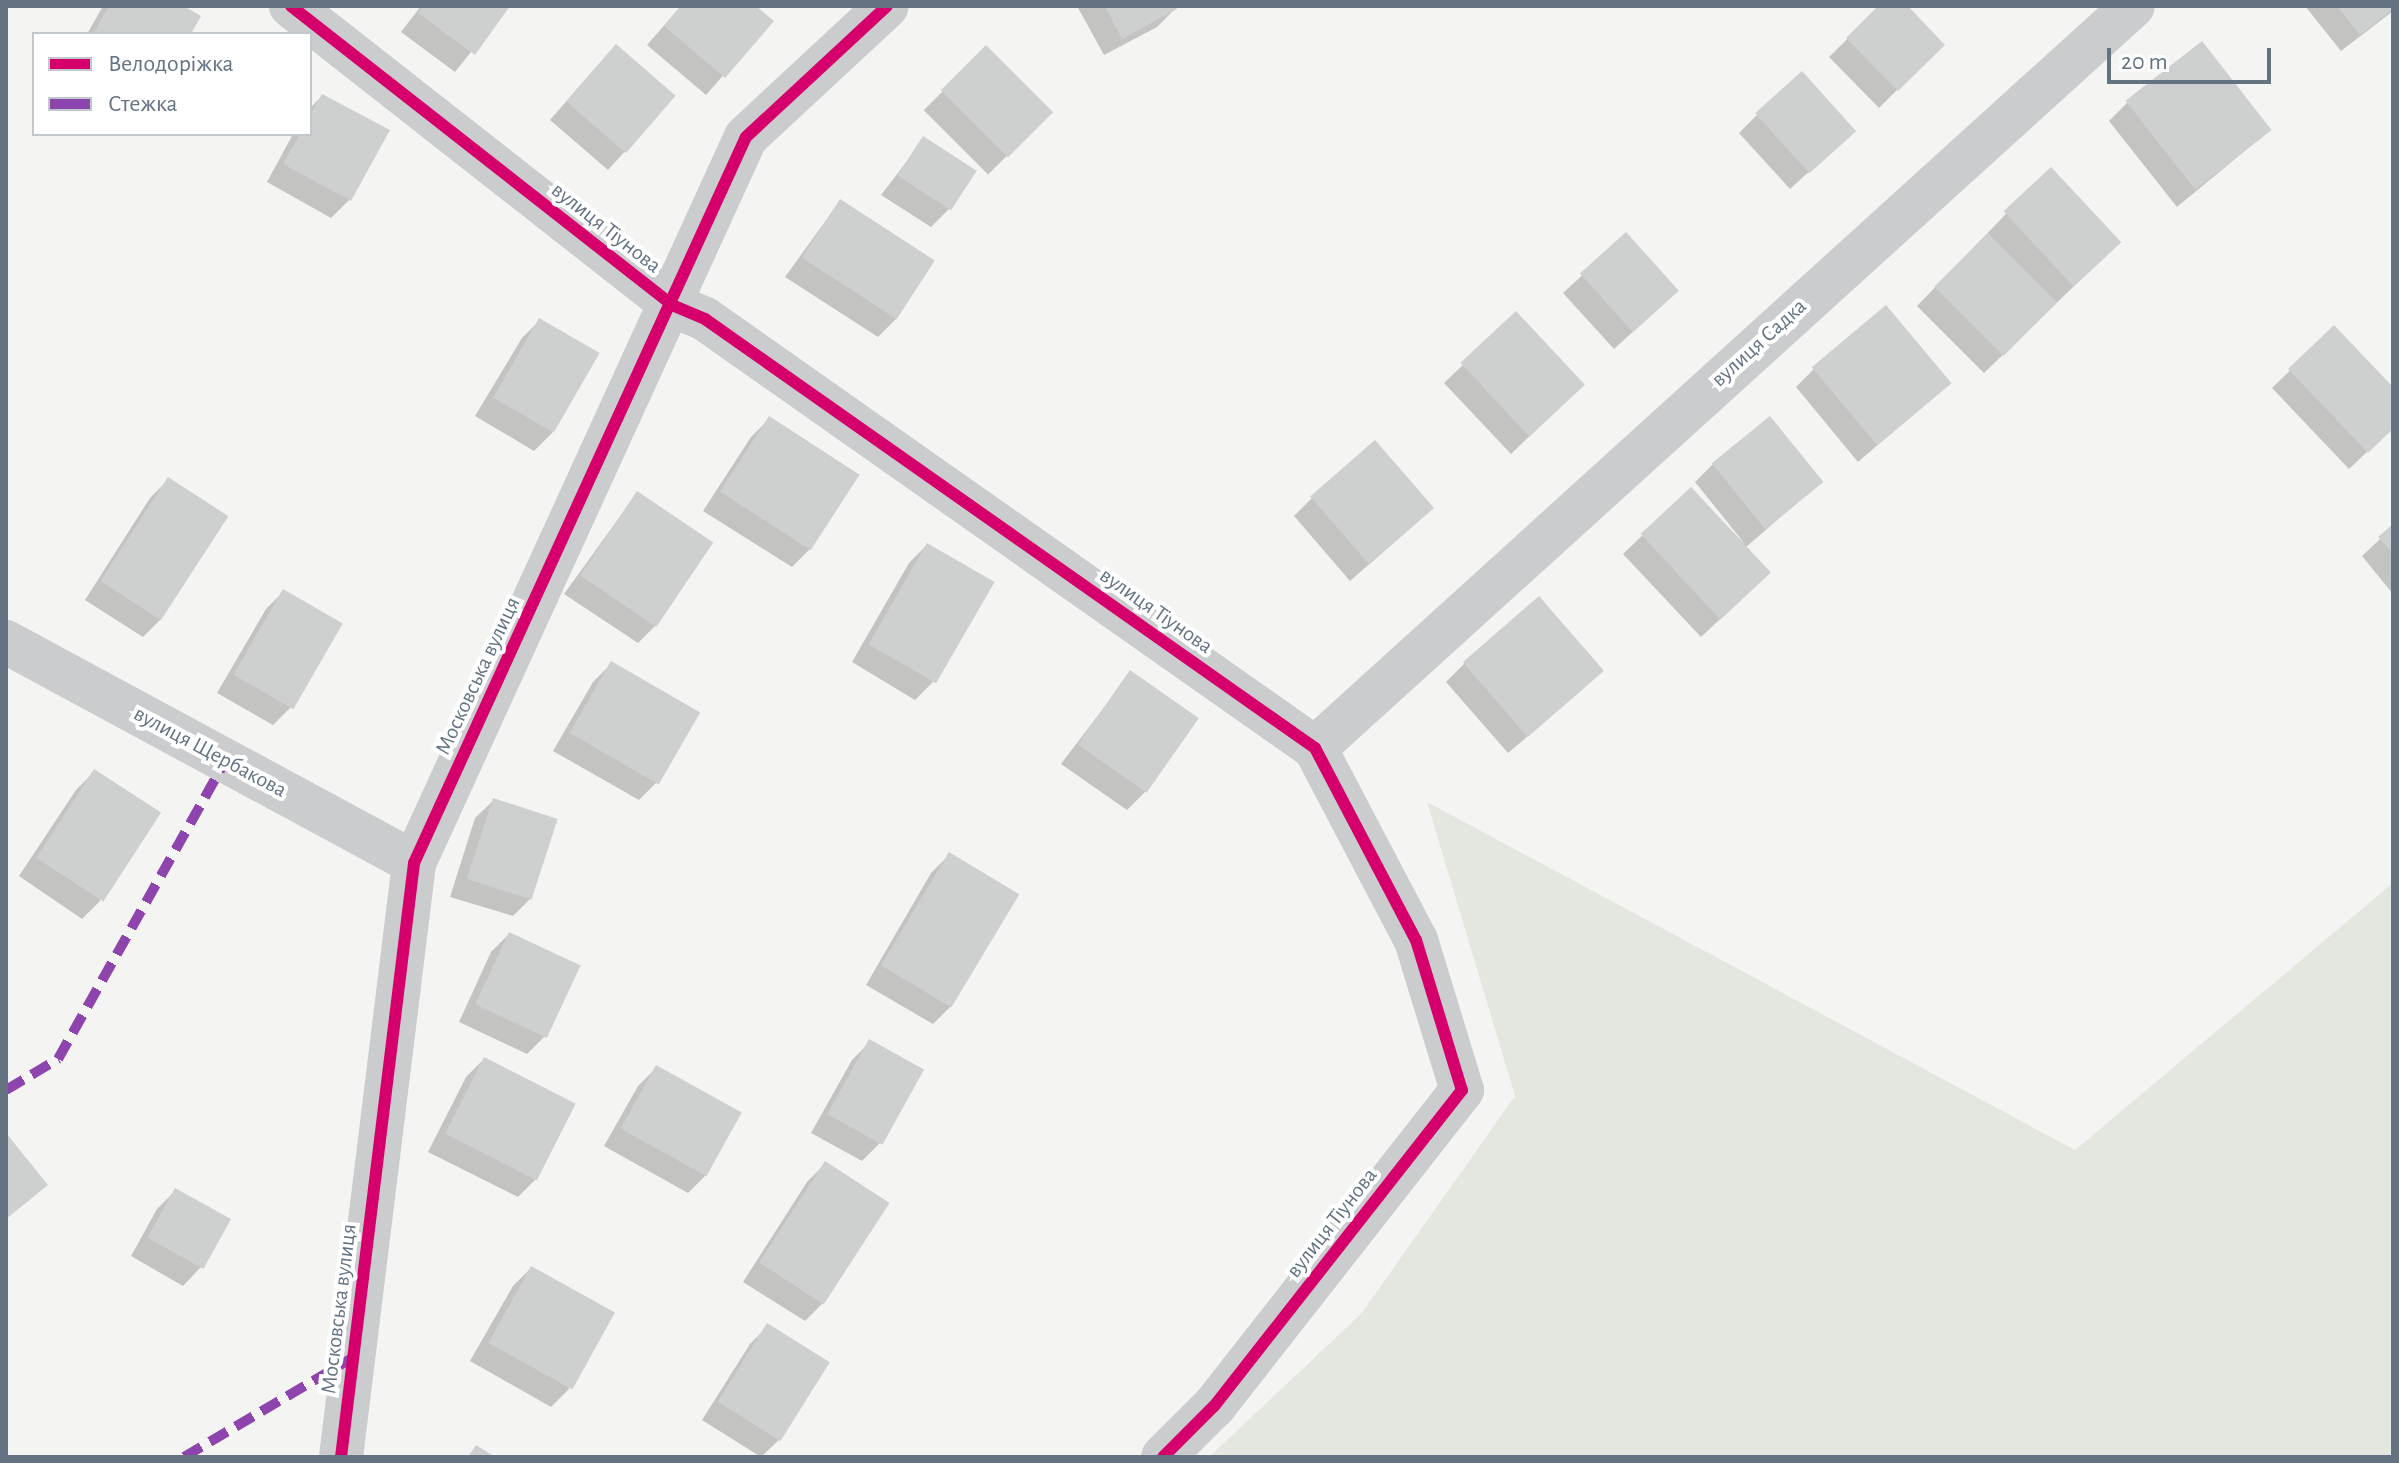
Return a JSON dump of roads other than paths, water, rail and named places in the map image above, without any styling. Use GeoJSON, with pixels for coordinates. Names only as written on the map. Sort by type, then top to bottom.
{"type":"FeatureCollection","features":[{"type":"Feature","properties":{"kind":"street","name":"вулиця Тіунова"},"geometry":{"type":"LineString","coordinates":[[291,6],[672,305],[705,319],[1315,748],[1416,940],[1462,1090],[1214,1406],[1163,1457]]}},
{"type":"Feature","properties":{"kind":"street","name":"Московська вулиця"},"geometry":{"type":"LineString","coordinates":[[341,1457],[414,863],[672,305],[746,137],[887,6]]}},
{"type":"Feature","properties":{"kind":"street","name":"вулиця Садка"},"geometry":{"type":"LineString","coordinates":[[1315,748],[1384,681],[2133,6]]}},
{"type":"Feature","properties":{"kind":"street","name":"вулиця Щербакова"},"geometry":{"type":"LineString","coordinates":[[6,642],[414,863]]}}]}
